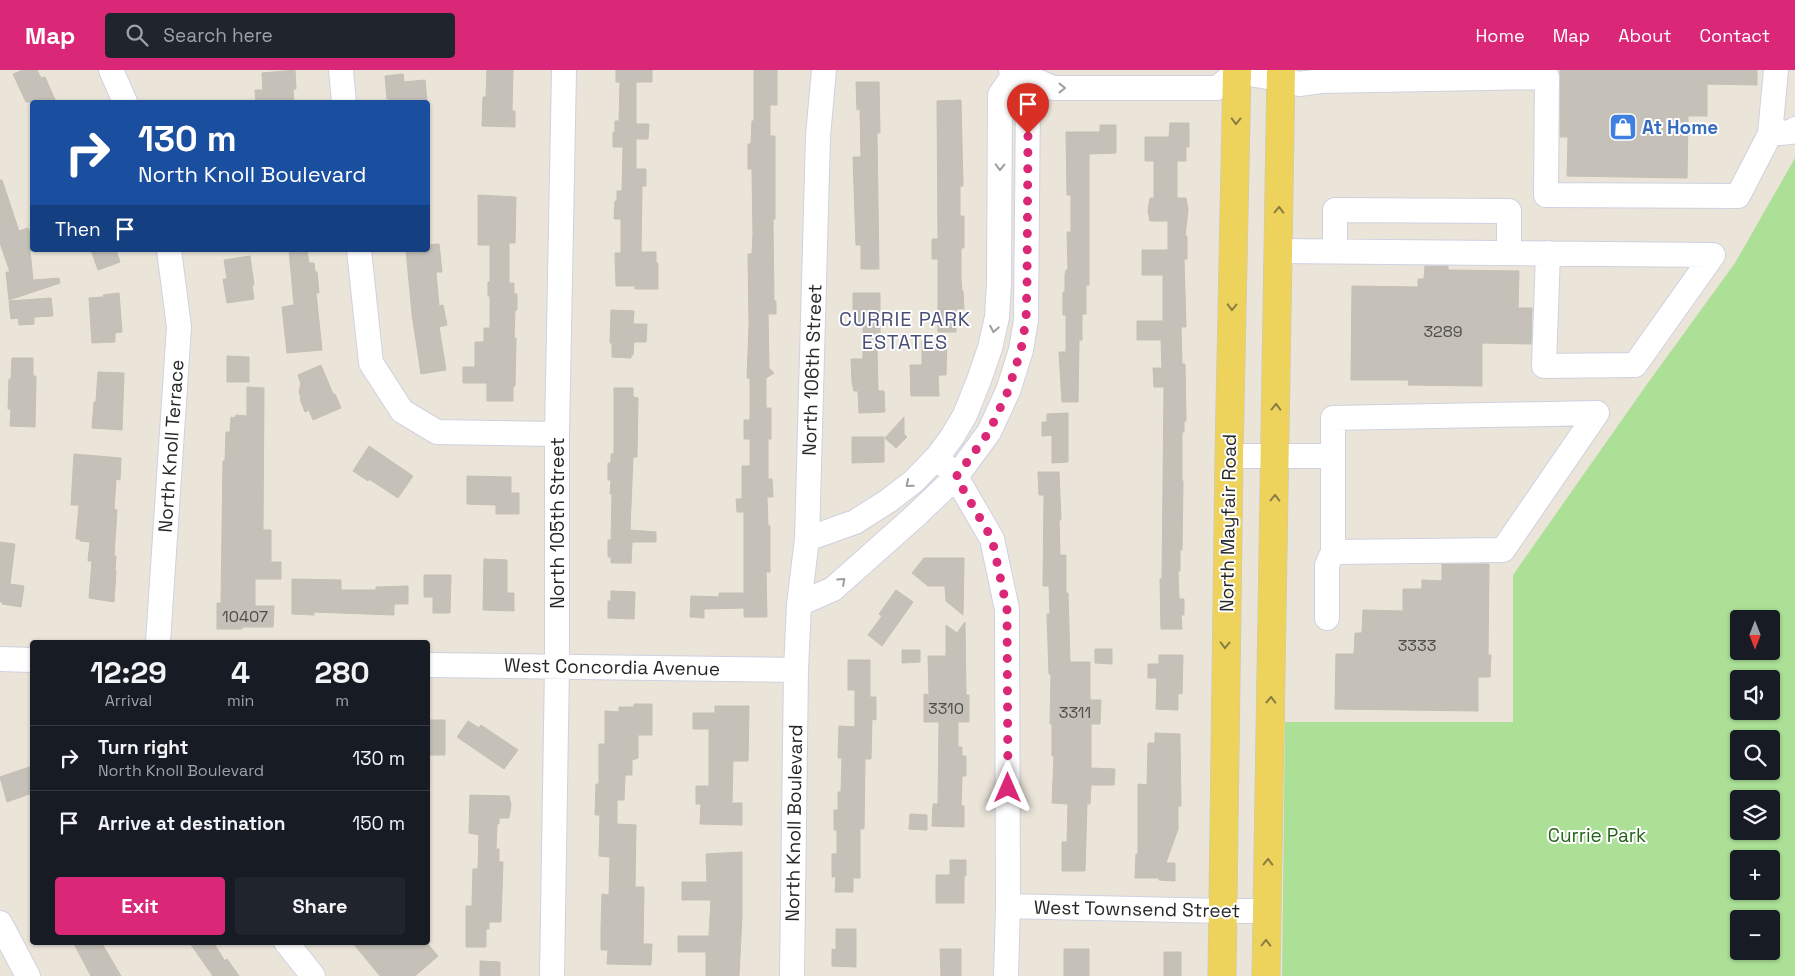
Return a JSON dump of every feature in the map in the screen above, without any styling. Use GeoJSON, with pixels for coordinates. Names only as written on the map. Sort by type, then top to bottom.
{"type":"FeatureCollection","features":[{"type":"Feature","properties":{"kind":"main road","name":"North Mayfair Road"},"geometry":{"type":"LineString","coordinates":[[1222,976],[1236,71]]}},
{"type":"Feature","properties":{"kind":"main road"},"geometry":{"type":"LineString","coordinates":[[1266,976],[1281,74]]}},
{"type":"Feature","properties":{"kind":"street"},"geometry":{"type":"LineString","coordinates":[[111,70],[124,100]]}},
{"type":"Feature","properties":{"kind":"street"},"geometry":{"type":"LineString","coordinates":[[341,70],[344,100]]}},
{"type":"Feature","properties":{"kind":"street","name":"North 105th Street"},"geometry":{"type":"LineString","coordinates":[[552,976],[557,666],[557,434],[564,70]]}},
{"type":"Feature","properties":{"kind":"street","name":"North 106th Street"},"geometry":{"type":"LineString","coordinates":[[796,670],[799,604],[807,539],[818,136],[824,70]]}},
{"type":"Feature","properties":{"kind":"street"},"geometry":{"type":"LineString","coordinates":[[807,539],[855,522],[888,501],[907,486],[938,456],[965,415],[980,380],[997,317],[999,283],[1000,95],[1016,70]]}},
{"type":"Feature","properties":{"kind":"street"},"geometry":{"type":"LineString","coordinates":[[1016,70],[1053,88],[1218,88],[1236,71],[1281,74],[1299,84],[1321,76],[1547,74],[1546,195],[1738,196],[1770,134],[1776,70]]}},
{"type":"Feature","properties":{"kind":"street"},"geometry":{"type":"LineString","coordinates":[[799,604],[833,589],[956,477],[989,432],[1008,391],[1021,350],[1026,320],[1027,286],[1028,96],[1016,70]]}},
{"type":"Feature","properties":{"kind":"street"},"geometry":{"type":"LineString","coordinates":[[1770,134],[1791,132],[1795,129]]}},
{"type":"Feature","properties":{"kind":"street"},"geometry":{"type":"LineString","coordinates":[[1335,251],[1335,210],[1509,211],[1509,253]]}},
{"type":"Feature","properties":{"kind":"street"},"geometry":{"type":"LineString","coordinates":[[1279,251],[1335,251],[1548,253],[1594,254],[1713,255],[1635,365],[1544,366],[1548,253]]}},
{"type":"Feature","properties":{"kind":"street","name":"North Knoll Terrace"},"geometry":{"type":"LineString","coordinates":[[158,640],[179,327],[170,252]]}},
{"type":"Feature","properties":{"kind":"street"},"geometry":{"type":"LineString","coordinates":[[359,252],[370,364],[402,411],[437,432],[557,434]]}},
{"type":"Feature","properties":{"kind":"street"},"geometry":{"type":"LineString","coordinates":[[1327,618],[1327,565],[1332,552],[1333,418],[1598,413],[1503,550],[1332,552]]}},
{"type":"Feature","properties":{"kind":"street"},"geometry":{"type":"LineString","coordinates":[[938,456],[956,477],[992,539],[1007,609],[1008,906],[1006,976]]}},
{"type":"Feature","properties":{"kind":"street"},"geometry":{"type":"LineString","coordinates":[[1229,456],[1333,456]]}},
{"type":"Feature","properties":{"kind":"street"},"geometry":{"type":"LineString","coordinates":[[0,660],[30,660]]}},
{"type":"Feature","properties":{"kind":"street","name":"West Concordia Avenue"},"geometry":{"type":"LineString","coordinates":[[430,665],[796,670]]}},
{"type":"Feature","properties":{"kind":"street","name":"North Knoll Boulevard"},"geometry":{"type":"LineString","coordinates":[[792,976],[796,670]]}},
{"type":"Feature","properties":{"kind":"street","name":"West Townsend Street"},"geometry":{"type":"LineString","coordinates":[[1008,906],[1267,911]]}},
{"type":"Feature","properties":{"kind":"street"},"geometry":{"type":"LineString","coordinates":[[0,923],[28,976]]}},
{"type":"Feature","properties":{"kind":"street"},"geometry":{"type":"LineString","coordinates":[[288,945],[313,976]]}},
{"type":"Feature","properties":{"kind":"green space","name":"Currie Park"},"geometry":{"type":"Polygon","coordinates":[[[1795,158],[1795,976],[1282,976],[1285,722],[1513,722],[1513,575],[1735,263],[1795,158]]]}},
{"type":"Feature","properties":{"kind":"building"},"geometry":{"type":"Polygon","coordinates":[[[23,70],[37,70],[41,78],[45,77],[55,100],[30,100],[30,102],[26,102],[13,74],[23,70]]]}},
{"type":"Feature","properties":{"kind":"building"},"geometry":{"type":"Polygon","coordinates":[[[295,70],[296,89],[293,89],[294,100],[256,100],[255,90],[263,90],[262,73],[295,70]]]}},
{"type":"Feature","properties":{"kind":"building"},"geometry":{"type":"Polygon","coordinates":[[[487,70],[513,70],[512,111],[515,111],[515,127],[482,126],[483,97],[486,97],[487,70]]]}},
{"type":"Feature","properties":{"kind":"building"},"geometry":{"type":"Polygon","coordinates":[[[616,70],[652,70],[652,82],[636,82],[636,124],[649,124],[648,139],[636,139],[636,169],[646,169],[646,186],[642,186],[641,252],[656,252],[658,289],[635,289],[635,286],[616,286],[615,253],[621,253],[621,219],[614,219],[617,191],[622,191],[623,147],[613,147],[615,121],[619,121],[620,82],[616,82],[616,70]]]}},
{"type":"Feature","properties":{"kind":"building"},"geometry":{"type":"Polygon","coordinates":[[[754,70],[777,70],[777,105],[770,105],[770,136],[775,136],[775,219],[773,219],[774,301],[776,301],[776,314],[768,314],[769,368],[774,373],[766,378],[766,408],[771,408],[771,439],[768,439],[768,479],[772,479],[773,497],[767,497],[768,526],[770,526],[770,572],[766,572],[767,617],[744,617],[744,608],[704,609],[704,618],[690,617],[691,596],[719,597],[719,593],[744,593],[744,512],[737,512],[736,499],[742,499],[742,466],[750,466],[750,439],[744,439],[744,420],[750,420],[750,378],[747,378],[749,326],[748,254],[752,254],[753,234],[752,169],[748,169],[748,144],[751,144],[752,121],[754,121],[754,70]]]}},
{"type":"Feature","properties":{"kind":"building","name":"At Home"},"geometry":{"type":"Polygon","coordinates":[[[1560,70],[1757,70],[1757,85],[1707,84],[1707,116],[1688,116],[1687,178],[1567,176],[1568,137],[1560,137],[1560,70]]]}},
{"type":"Feature","properties":{"kind":"building"},"geometry":{"type":"Polygon","coordinates":[[[403,74],[404,82],[425,80],[427,100],[387,99],[385,76],[403,74]]]}},
{"type":"Feature","properties":{"kind":"building"},"geometry":{"type":"Polygon","coordinates":[[[856,82],[879,82],[880,133],[877,133],[879,269],[861,269],[861,245],[856,245],[853,157],[861,157],[860,109],[857,110],[856,82]]]}},
{"type":"Feature","properties":{"kind":"building"},"geometry":{"type":"Polygon","coordinates":[[[961,100],[963,186],[960,186],[960,216],[964,216],[964,248],[961,248],[961,279],[964,309],[956,309],[956,332],[938,332],[938,259],[932,259],[932,239],[938,239],[937,101],[961,100]]]}},
{"type":"Feature","properties":{"kind":"building"},"geometry":{"type":"Polygon","coordinates":[[[1170,123],[1189,123],[1189,147],[1186,147],[1186,161],[1177,161],[1177,198],[1186,198],[1188,210],[1185,236],[1187,236],[1187,259],[1184,259],[1186,327],[1181,327],[1182,364],[1185,364],[1186,421],[1184,421],[1184,432],[1182,432],[1182,550],[1180,550],[1180,571],[1178,571],[1179,599],[1184,599],[1184,615],[1181,615],[1182,629],[1161,629],[1160,579],[1162,579],[1164,387],[1154,387],[1153,368],[1162,368],[1161,340],[1137,340],[1137,321],[1163,321],[1163,275],[1142,275],[1142,250],[1168,250],[1168,221],[1150,221],[1148,211],[1150,198],[1154,198],[1154,161],[1145,161],[1145,137],[1169,137],[1170,123]]]}},
{"type":"Feature","properties":{"kind":"building"},"geometry":{"type":"Polygon","coordinates":[[[1100,125],[1116,125],[1116,153],[1089,154],[1089,285],[1086,285],[1086,314],[1082,314],[1082,340],[1079,340],[1078,402],[1062,402],[1059,352],[1066,352],[1066,315],[1063,315],[1063,292],[1065,292],[1066,270],[1068,270],[1067,232],[1071,232],[1071,195],[1067,195],[1066,132],[1100,132],[1100,125]]]}},
{"type":"Feature","properties":{"kind":"building"},"geometry":{"type":"Polygon","coordinates":[[[0,180],[2,180],[19,231],[28,228],[33,280],[59,278],[60,283],[9,300],[6,272],[10,272],[0,243],[0,180]]]}},
{"type":"Feature","properties":{"kind":"building"},"geometry":{"type":"Polygon","coordinates":[[[478,195],[516,197],[515,243],[509,243],[509,283],[514,283],[514,294],[517,294],[513,401],[487,401],[487,383],[463,383],[463,367],[475,367],[475,342],[484,342],[484,328],[490,328],[488,282],[490,282],[490,245],[478,245],[478,195]]]}},
{"type":"Feature","properties":{"kind":"building"},"geometry":{"type":"Polygon","coordinates":[[[439,244],[442,272],[436,272],[439,306],[443,305],[447,325],[439,327],[446,370],[421,374],[412,314],[406,252],[430,252],[430,245],[439,244]]]}},
{"type":"Feature","properties":{"kind":"building"},"geometry":{"type":"Polygon","coordinates":[[[92,252],[117,252],[120,262],[98,270],[92,252]]]}},
{"type":"Feature","properties":{"kind":"building"},"geometry":{"type":"Polygon","coordinates":[[[289,252],[307,252],[309,263],[314,263],[315,272],[317,272],[319,293],[316,293],[322,350],[287,353],[282,307],[294,305],[289,252]]]}},
{"type":"Feature","properties":{"kind":"building"},"geometry":{"type":"Polygon","coordinates":[[[250,256],[254,299],[227,303],[223,279],[227,279],[224,260],[250,256]]]}},
{"type":"Feature","properties":{"kind":"building"},"geometry":{"type":"Polygon","coordinates":[[[1425,266],[1448,266],[1448,270],[1519,271],[1518,308],[1532,308],[1531,344],[1482,343],[1482,386],[1408,385],[1409,380],[1351,380],[1352,286],[1418,287],[1418,279],[1424,279],[1425,266]]]}},
{"type":"Feature","properties":{"kind":"building"},"geometry":{"type":"Polygon","coordinates":[[[119,293],[122,332],[115,333],[115,342],[92,343],[89,298],[119,293]]]}},
{"type":"Feature","properties":{"kind":"building"},"geometry":{"type":"Polygon","coordinates":[[[853,293],[880,293],[880,349],[877,349],[878,391],[884,391],[885,412],[859,413],[858,391],[854,391],[852,382],[851,359],[863,359],[863,325],[853,325],[853,293]]]}},
{"type":"Feature","properties":{"kind":"building"},"geometry":{"type":"Polygon","coordinates":[[[51,298],[53,316],[34,317],[34,324],[19,325],[18,318],[11,319],[9,301],[51,298]]]}},
{"type":"Feature","properties":{"kind":"building"},"geometry":{"type":"Polygon","coordinates":[[[611,310],[634,311],[633,324],[647,324],[646,342],[634,342],[631,358],[612,357],[612,343],[610,343],[611,310]]]}},
{"type":"Feature","properties":{"kind":"building"},"geometry":{"type":"Polygon","coordinates":[[[922,341],[947,341],[946,375],[938,375],[939,396],[911,396],[910,365],[922,365],[922,341]]]}},
{"type":"Feature","properties":{"kind":"building"},"geometry":{"type":"Polygon","coordinates":[[[227,356],[249,357],[249,382],[227,382],[227,356]]]}},
{"type":"Feature","properties":{"kind":"building"},"geometry":{"type":"Polygon","coordinates":[[[12,358],[33,358],[33,376],[36,376],[35,427],[10,426],[11,409],[8,409],[12,358]]]}},
{"type":"Feature","properties":{"kind":"building"},"geometry":{"type":"Polygon","coordinates":[[[321,365],[341,408],[313,420],[309,410],[305,412],[300,399],[301,384],[298,375],[321,365]]]}},
{"type":"Feature","properties":{"kind":"building"},"geometry":{"type":"Polygon","coordinates":[[[98,372],[124,373],[122,430],[92,428],[98,372]]]}},
{"type":"Feature","properties":{"kind":"building"},"geometry":{"type":"Polygon","coordinates":[[[247,387],[264,388],[263,530],[271,530],[271,562],[281,562],[281,579],[255,579],[255,606],[274,606],[273,627],[217,629],[217,603],[221,603],[223,461],[225,461],[226,432],[230,432],[231,417],[235,418],[236,415],[247,416],[247,387]]]}},
{"type":"Feature","properties":{"kind":"building"},"geometry":{"type":"Polygon","coordinates":[[[614,388],[633,388],[633,397],[638,398],[637,457],[633,457],[630,530],[656,532],[656,542],[632,542],[631,563],[611,563],[611,557],[608,557],[608,540],[611,540],[612,494],[610,494],[611,480],[608,480],[608,463],[611,463],[611,454],[614,454],[614,388]]]}},
{"type":"Feature","properties":{"kind":"building"},"geometry":{"type":"Polygon","coordinates":[[[1068,413],[1068,462],[1052,463],[1052,435],[1042,436],[1042,422],[1047,422],[1047,414],[1068,413]]]}},
{"type":"Feature","properties":{"kind":"building"},"geometry":{"type":"Polygon","coordinates":[[[904,417],[904,434],[907,437],[896,448],[885,438],[904,417]]]}},
{"type":"Feature","properties":{"kind":"building"},"geometry":{"type":"Polygon","coordinates":[[[852,437],[884,437],[884,462],[852,463],[852,437]]]}},
{"type":"Feature","properties":{"kind":"building"},"geometry":{"type":"Polygon","coordinates":[[[369,446],[413,476],[398,498],[353,471],[369,446]]]}},
{"type":"Feature","properties":{"kind":"building"},"geometry":{"type":"Polygon","coordinates":[[[74,454],[121,458],[120,480],[116,479],[114,509],[117,510],[114,602],[89,598],[92,561],[88,561],[90,542],[76,539],[79,505],[71,505],[74,454]]]}},
{"type":"Feature","properties":{"kind":"building"},"geometry":{"type":"Polygon","coordinates":[[[1038,472],[1059,472],[1060,555],[1066,555],[1070,662],[1090,662],[1090,700],[1101,700],[1100,724],[1091,724],[1091,768],[1115,769],[1114,785],[1091,785],[1090,804],[1087,804],[1085,871],[1062,871],[1062,842],[1067,842],[1068,804],[1052,803],[1054,756],[1052,756],[1052,724],[1050,724],[1051,674],[1049,674],[1047,614],[1050,614],[1049,586],[1043,586],[1044,495],[1039,495],[1038,472]]]}},
{"type":"Feature","properties":{"kind":"building"},"geometry":{"type":"Polygon","coordinates":[[[467,476],[511,477],[511,493],[519,493],[519,514],[496,514],[496,505],[467,504],[467,476]]]}},
{"type":"Feature","properties":{"kind":"building"},"geometry":{"type":"Polygon","coordinates":[[[0,542],[15,544],[10,584],[24,586],[21,607],[0,602],[0,542]]]}},
{"type":"Feature","properties":{"kind":"building"},"geometry":{"type":"Polygon","coordinates":[[[924,558],[964,558],[963,615],[946,601],[945,586],[928,586],[912,573],[924,558]]]}},
{"type":"Feature","properties":{"kind":"building"},"geometry":{"type":"Polygon","coordinates":[[[484,559],[507,560],[507,593],[514,593],[514,611],[483,610],[484,559]]]}},
{"type":"Feature","properties":{"kind":"building"},"geometry":{"type":"Polygon","coordinates":[[[1442,564],[1489,564],[1488,655],[1491,655],[1490,677],[1478,677],[1478,711],[1335,709],[1336,654],[1354,654],[1355,633],[1362,633],[1363,610],[1403,611],[1403,589],[1422,589],[1422,580],[1442,581],[1442,564]]]}},
{"type":"Feature","properties":{"kind":"building"},"geometry":{"type":"Polygon","coordinates":[[[424,575],[451,575],[450,613],[433,613],[433,597],[424,597],[424,575]]]}},
{"type":"Feature","properties":{"kind":"building"},"geometry":{"type":"Polygon","coordinates":[[[292,579],[341,580],[341,590],[376,590],[376,587],[408,586],[408,604],[394,604],[394,615],[314,612],[314,615],[292,614],[292,579]]]}},
{"type":"Feature","properties":{"kind":"building"},"geometry":{"type":"Polygon","coordinates":[[[896,590],[913,602],[882,646],[868,635],[882,616],[879,614],[896,590]]]}},
{"type":"Feature","properties":{"kind":"building"},"geometry":{"type":"Polygon","coordinates":[[[611,591],[635,592],[634,619],[608,618],[608,601],[611,601],[611,591]]]}},
{"type":"Feature","properties":{"kind":"building"},"geometry":{"type":"Polygon","coordinates":[[[965,622],[966,695],[969,695],[969,722],[958,722],[958,747],[962,747],[962,756],[966,756],[966,776],[962,776],[961,806],[964,806],[964,827],[932,826],[933,804],[938,804],[939,722],[924,722],[924,694],[929,695],[928,656],[946,656],[946,625],[957,633],[965,622]]]}},
{"type":"Feature","properties":{"kind":"building"},"geometry":{"type":"Polygon","coordinates":[[[1095,649],[1112,649],[1112,664],[1095,663],[1095,649]]]}},
{"type":"Feature","properties":{"kind":"building"},"geometry":{"type":"Polygon","coordinates":[[[902,650],[920,650],[920,662],[902,663],[902,650]]]}},
{"type":"Feature","properties":{"kind":"building"},"geometry":{"type":"Polygon","coordinates":[[[1159,655],[1183,655],[1182,694],[1178,693],[1178,710],[1156,709],[1157,678],[1148,678],[1148,664],[1159,664],[1159,655]]]}},
{"type":"Feature","properties":{"kind":"building"},"geometry":{"type":"Polygon","coordinates":[[[848,660],[870,660],[870,697],[876,697],[876,720],[872,719],[871,759],[865,759],[864,829],[860,829],[860,878],[853,878],[853,892],[835,892],[836,877],[832,877],[832,854],[837,854],[837,830],[834,830],[834,810],[838,810],[838,792],[841,792],[842,758],[838,758],[839,726],[855,727],[855,690],[848,690],[848,660]]]}},
{"type":"Feature","properties":{"kind":"building"},"geometry":{"type":"Polygon","coordinates":[[[634,704],[652,704],[652,735],[638,735],[638,758],[632,760],[632,775],[625,775],[624,800],[617,800],[617,824],[636,825],[635,887],[644,887],[643,944],[652,944],[651,965],[607,964],[608,950],[601,950],[602,894],[609,895],[610,857],[599,856],[600,815],[595,815],[596,784],[599,784],[599,744],[605,744],[605,711],[619,712],[619,707],[634,707],[634,704]]]}},
{"type":"Feature","properties":{"kind":"building"},"geometry":{"type":"Polygon","coordinates":[[[715,706],[749,706],[748,761],[733,761],[732,803],[742,803],[742,825],[700,824],[701,804],[696,804],[696,786],[709,786],[709,729],[693,729],[693,713],[715,713],[715,706]]]}},
{"type":"Feature","properties":{"kind":"building"},"geometry":{"type":"Polygon","coordinates":[[[430,720],[445,720],[445,755],[430,755],[430,720]]]}},
{"type":"Feature","properties":{"kind":"building"},"geometry":{"type":"Polygon","coordinates":[[[468,721],[479,728],[481,725],[518,750],[504,769],[457,737],[468,721]]]}},
{"type":"Feature","properties":{"kind":"building"},"geometry":{"type":"Polygon","coordinates":[[[1155,733],[1180,734],[1181,806],[1178,806],[1178,829],[1166,863],[1175,863],[1175,881],[1159,880],[1159,878],[1135,878],[1136,854],[1138,854],[1138,784],[1147,785],[1148,743],[1155,743],[1155,733]]]}},
{"type":"Feature","properties":{"kind":"building"},"geometry":{"type":"Polygon","coordinates":[[[30,767],[30,794],[7,802],[0,777],[30,767]]]}},
{"type":"Feature","properties":{"kind":"building"},"geometry":{"type":"Polygon","coordinates":[[[470,795],[509,796],[511,805],[509,818],[499,818],[499,824],[497,824],[496,849],[499,849],[499,862],[503,862],[501,922],[489,922],[489,929],[486,929],[486,947],[466,947],[466,906],[472,906],[473,869],[478,869],[479,835],[469,833],[470,795]]]}},
{"type":"Feature","properties":{"kind":"building"},"geometry":{"type":"Polygon","coordinates":[[[910,814],[927,815],[927,830],[909,829],[910,814]]]}},
{"type":"Feature","properties":{"kind":"building"},"geometry":{"type":"Polygon","coordinates":[[[742,852],[742,916],[739,976],[706,976],[706,952],[678,952],[678,936],[709,936],[711,900],[682,900],[682,882],[707,882],[706,854],[742,852]]]}},
{"type":"Feature","properties":{"kind":"building"},"geometry":{"type":"Polygon","coordinates":[[[950,860],[966,860],[964,903],[936,903],[936,875],[950,875],[950,860]]]}},
{"type":"Feature","properties":{"kind":"building"},"geometry":{"type":"Polygon","coordinates":[[[836,929],[856,929],[856,967],[832,966],[832,949],[836,950],[836,929]]]}},
{"type":"Feature","properties":{"kind":"building"},"geometry":{"type":"Polygon","coordinates":[[[75,945],[103,945],[121,976],[91,976],[75,945]]]}},
{"type":"Feature","properties":{"kind":"building"},"geometry":{"type":"Polygon","coordinates":[[[191,945],[215,945],[225,961],[227,959],[239,976],[213,976],[191,945]]]}},
{"type":"Feature","properties":{"kind":"building"},"geometry":{"type":"Polygon","coordinates":[[[354,945],[429,945],[438,956],[415,976],[380,976],[354,945]]]}},
{"type":"Feature","properties":{"kind":"building"},"geometry":{"type":"Polygon","coordinates":[[[940,949],[961,949],[961,976],[941,976],[940,949]]]}},
{"type":"Feature","properties":{"kind":"building"},"geometry":{"type":"Polygon","coordinates":[[[1064,949],[1089,949],[1089,976],[1064,976],[1064,949]]]}},
{"type":"Feature","properties":{"kind":"building"},"geometry":{"type":"Polygon","coordinates":[[[1164,952],[1181,952],[1181,976],[1164,976],[1164,952]]]}},
{"type":"Feature","properties":{"kind":"building"},"geometry":{"type":"Polygon","coordinates":[[[480,961],[500,962],[500,976],[480,976],[480,961]]]}},
{"type":"Feature","properties":{"kind":"place","name":"At Home"},"geometry":{"type":"Point","coordinates":[1623,127]}},
{"type":"Feature","properties":{"kind":"district","name":"CURRIE PARK ESTATES"},"geometry":{"type":"Point","coordinates":[905,330]}},
{"type":"Feature","properties":{"kind":"route"},"geometry":{"type":"LineString","coordinates":[[1008,788],[1007,609],[992,539],[956,477],[989,432],[1008,391],[1021,350],[1026,320],[1028,134]]}}]}
